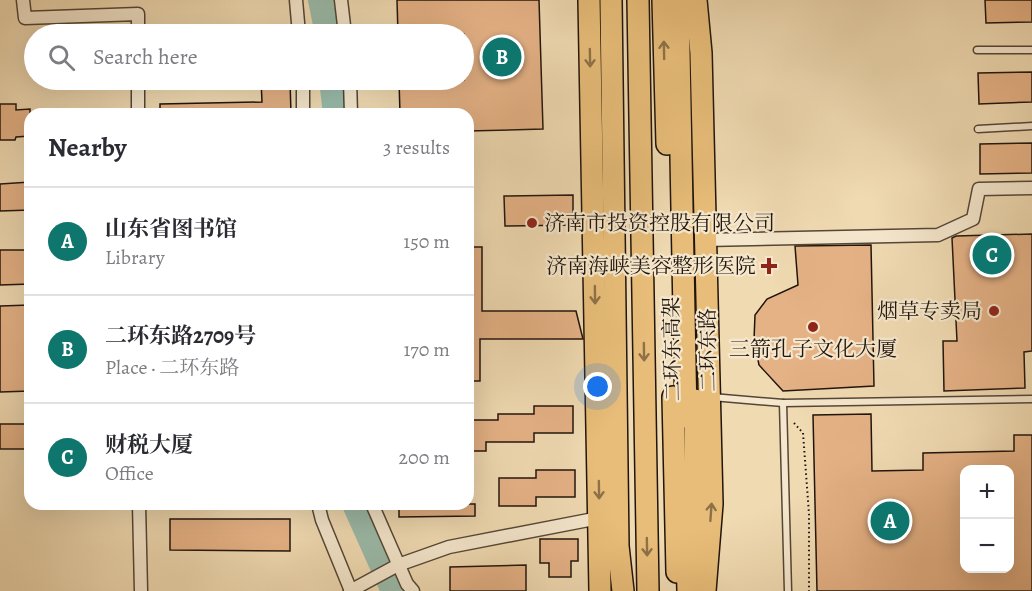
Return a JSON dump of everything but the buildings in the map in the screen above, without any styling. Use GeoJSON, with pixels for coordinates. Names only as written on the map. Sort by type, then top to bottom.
{"type":"FeatureCollection","features":[{"type":"Feature","properties":{"kind":"highway"},"geometry":{"type":"LineString","coordinates":[[589,0],[600,591]]}},
{"type":"Feature","properties":{"kind":"highway"},"geometry":{"type":"LineString","coordinates":[[610,0],[618,546],[625,591]]}},
{"type":"Feature","properties":{"kind":"highway"},"geometry":{"type":"LineString","coordinates":[[623,0],[626,142],[625,591]]}},
{"type":"Feature","properties":{"kind":"highway","name":"二环东高架"},"geometry":{"type":"LineString","coordinates":[[638,0],[648,591]]}},
{"type":"Feature","properties":{"kind":"highway","name":"二环东高架"},"geometry":{"type":"LineString","coordinates":[[663,0],[677,591]]}},
{"type":"Feature","properties":{"kind":"highway","name":"二环东路"},"geometry":{"type":"LineString","coordinates":[[678,0],[688,591]]}},
{"type":"Feature","properties":{"kind":"highway"},"geometry":{"type":"LineString","coordinates":[[687,0],[691,18],[696,591]]}},
{"type":"Feature","properties":{"kind":"highway","name":"二环东路"},"geometry":{"type":"LineString","coordinates":[[696,0],[701,52],[712,504],[705,591]]}},
{"type":"Feature","properties":{"kind":"street"},"geometry":{"type":"LineString","coordinates":[[23,0],[25,18],[138,14],[138,24]]}},
{"type":"Feature","properties":{"kind":"street"},"geometry":{"type":"LineString","coordinates":[[296,0],[298,24]]}},
{"type":"Feature","properties":{"kind":"street"},"geometry":{"type":"LineString","coordinates":[[341,0],[344,24]]}},
{"type":"Feature","properties":{"kind":"street"},"geometry":{"type":"LineString","coordinates":[[138,90],[138,108]]}},
{"type":"Feature","properties":{"kind":"street"},"geometry":{"type":"LineString","coordinates":[[303,108],[304,90]]}},
{"type":"Feature","properties":{"kind":"street"},"geometry":{"type":"LineString","coordinates":[[350,90],[351,108]]}},
{"type":"Feature","properties":{"kind":"street"},"geometry":{"type":"LineString","coordinates":[[705,240],[938,235],[973,219],[979,189],[1032,188]]}},
{"type":"Feature","properties":{"kind":"street"},"geometry":{"type":"LineString","coordinates":[[139,510],[141,591]]}},
{"type":"Feature","properties":{"kind":"street"},"geometry":{"type":"LineString","coordinates":[[320,510],[350,591],[399,565],[449,547],[599,518]]}},
{"type":"Feature","properties":{"kind":"street"},"geometry":{"type":"LineString","coordinates":[[375,510],[413,591]]}},
{"type":"Feature","properties":{"kind":"lane"},"geometry":{"type":"LineString","coordinates":[[977,50],[1032,50]]}},
{"type":"Feature","properties":{"kind":"lane"},"geometry":{"type":"LineString","coordinates":[[978,129],[1032,126]]}},
{"type":"Feature","properties":{"kind":"lane"},"geometry":{"type":"LineString","coordinates":[[709,397],[783,403],[1032,399]]}},
{"type":"Feature","properties":{"kind":"lane"},"geometry":{"type":"LineString","coordinates":[[783,403],[788,591]]}},
{"type":"Feature","properties":{"kind":"waterway"},"geometry":{"type":"LineString","coordinates":[[321,0],[326,24]]}},
{"type":"Feature","properties":{"kind":"waterway"},"geometry":{"type":"LineString","coordinates":[[333,90],[335,108]]}},
{"type":"Feature","properties":{"kind":"waterway"},"geometry":{"type":"LineString","coordinates":[[358,510],[394,591]]}},
{"type":"Feature","properties":{"kind":"place","name":"二环东路2709号"},"geometry":{"type":"Point","coordinates":[502,57]}},
{"type":"Feature","properties":{"kind":"place","name":"济南市投资控股有限公司"},"geometry":{"type":"Point","coordinates":[532,223]}},
{"type":"Feature","properties":{"kind":"place","name":"财税大厦"},"geometry":{"type":"Point","coordinates":[992,255]}},
{"type":"Feature","properties":{"kind":"place","name":"济南海峡美容整形医院"},"geometry":{"type":"Point","coordinates":[769,266]}},
{"type":"Feature","properties":{"kind":"place","name":"烟草专卖局"},"geometry":{"type":"Point","coordinates":[994,311]}},
{"type":"Feature","properties":{"kind":"place","name":"三箭孔子文化大厦"},"geometry":{"type":"Point","coordinates":[813,327]}},
{"type":"Feature","properties":{"kind":"place","name":"山东省图书馆"},"geometry":{"type":"Point","coordinates":[890,521]}}]}
